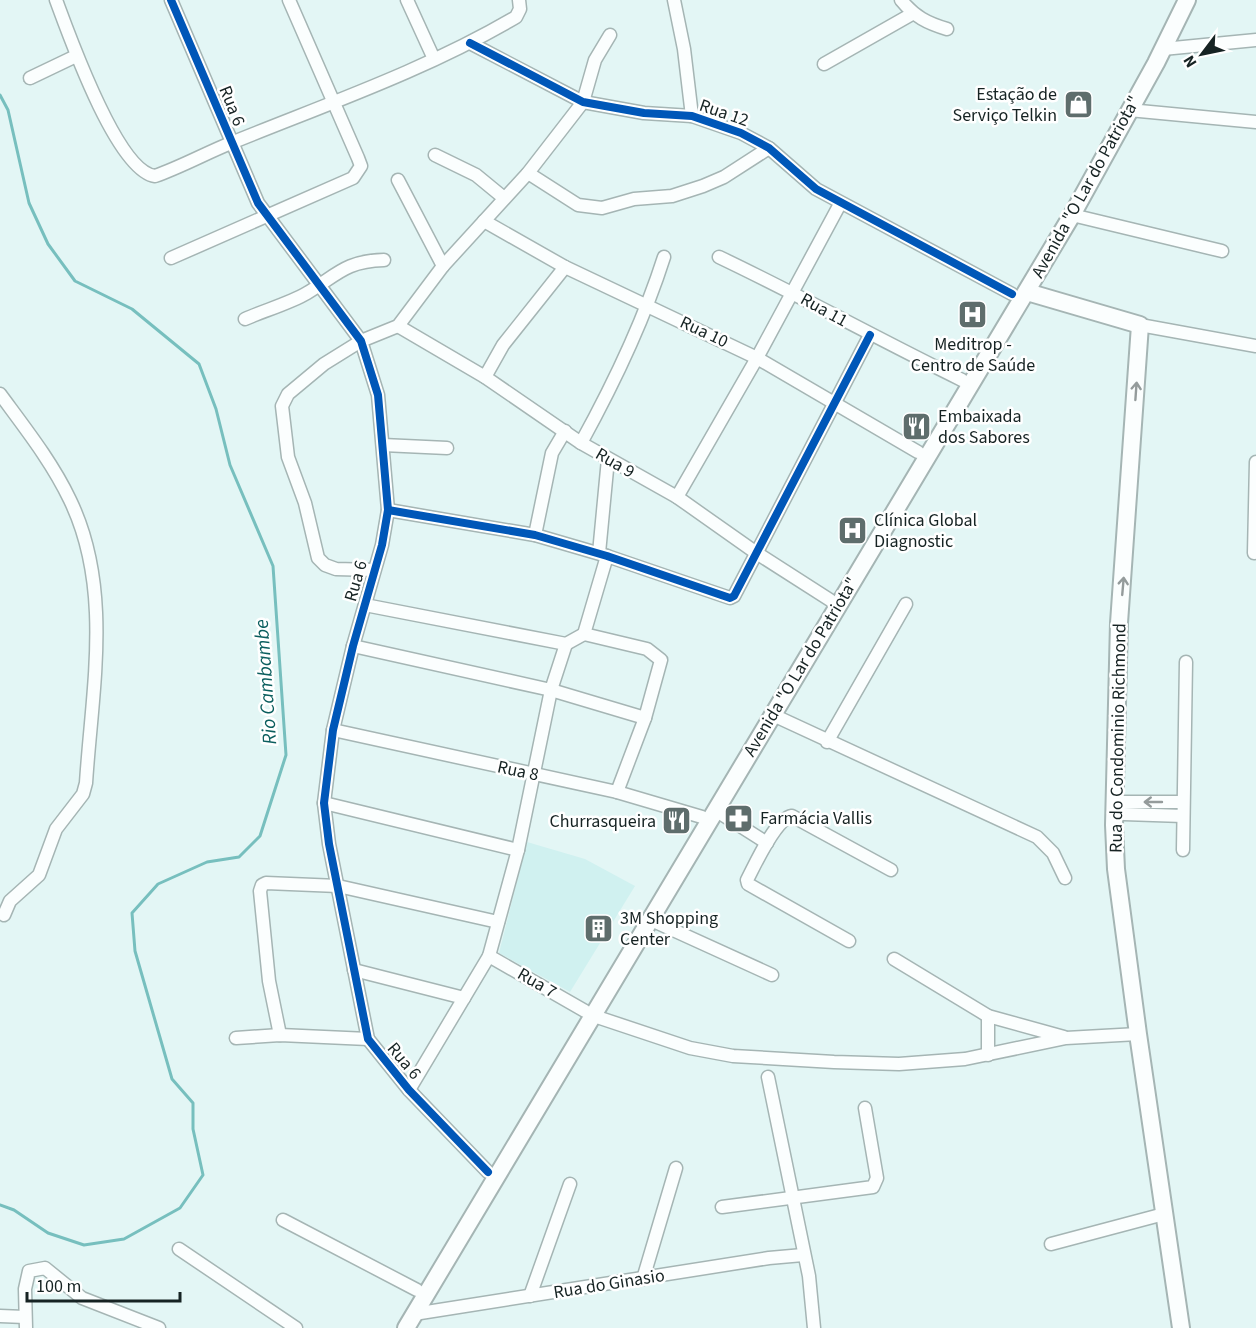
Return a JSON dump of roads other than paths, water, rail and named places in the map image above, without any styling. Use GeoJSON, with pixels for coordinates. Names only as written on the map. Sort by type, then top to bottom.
{"type":"FeatureCollection","features":[{"type":"Feature","properties":{"kind":"main road","name":"Avenida \"O Lar do Patriota\""},"geometry":{"type":"LineString","coordinates":[[410,1321],[588,1013],[708,814],[773,716],[1020,293],[1138,76],[1175,0]]}},
{"type":"Feature","properties":{"kind":"main road","name":"Avenida \"O Lar do Patriota\""},"geometry":{"type":"LineString","coordinates":[[394,1328],[488,1172],[650,919],[830,600],[918,452],[962,380],[1072,215],[1163,49],[1187,0]]}},
{"type":"Feature","properties":{"kind":"main road"},"geometry":{"type":"LineString","coordinates":[[1020,293],[1140,325]]}},
{"type":"Feature","properties":{"kind":"main road","name":"Rua do Condominio Richmond"},"geometry":{"type":"LineString","coordinates":[[1140,325],[1119,623],[1120,802],[1116,869],[1181,1328]]}},
{"type":"Feature","properties":{"kind":"street"},"geometry":{"type":"LineString","coordinates":[[56,0],[76,56],[113,132],[128,156],[148,175],[166,172],[231,143],[333,105],[470,43],[516,17],[520,9],[519,0]]}},
{"type":"Feature","properties":{"kind":"street","name":"Rua 6"},"geometry":{"type":"LineString","coordinates":[[171,0],[258,203],[361,341],[378,395],[388,510],[382,545],[352,646],[333,730],[324,803],[329,844],[368,1039],[409,1090],[488,1172]]}},
{"type":"Feature","properties":{"kind":"street"},"geometry":{"type":"LineString","coordinates":[[171,258],[268,217],[353,178],[359,172],[361,166],[358,158],[289,0]]}},
{"type":"Feature","properties":{"kind":"street"},"geometry":{"type":"LineString","coordinates":[[407,0],[434,59]]}},
{"type":"Feature","properties":{"kind":"street"},"geometry":{"type":"LineString","coordinates":[[674,0],[684,49],[692,116]]}},
{"type":"Feature","properties":{"kind":"street"},"geometry":{"type":"LineString","coordinates":[[901,0],[912,14],[926,23],[947,29]]}},
{"type":"Feature","properties":{"kind":"street"},"geometry":{"type":"LineString","coordinates":[[824,64],[912,14]]}},
{"type":"Feature","properties":{"kind":"street"},"geometry":{"type":"LineString","coordinates":[[374,570],[336,569],[326,565],[318,558],[305,502],[288,457],[282,406],[284,399],[295,387],[361,341],[398,327],[443,266],[528,172],[583,102],[596,60],[610,36]]}},
{"type":"Feature","properties":{"kind":"street"},"geometry":{"type":"LineString","coordinates":[[1163,49],[1256,40]]}},
{"type":"Feature","properties":{"kind":"street","name":"Rua 12"},"geometry":{"type":"LineString","coordinates":[[470,43],[583,102],[644,112],[692,116],[741,133],[769,148],[816,189],[840,204],[1020,293]]}},
{"type":"Feature","properties":{"kind":"street"},"geometry":{"type":"LineString","coordinates":[[30,78],[76,56]]}},
{"type":"Feature","properties":{"kind":"street"},"geometry":{"type":"LineString","coordinates":[[1130,110],[1256,122]]}},
{"type":"Feature","properties":{"kind":"street"},"geometry":{"type":"LineString","coordinates":[[528,172],[578,205],[602,208],[634,199],[672,196],[703,186],[724,177],[769,148]]}},
{"type":"Feature","properties":{"kind":"street"},"geometry":{"type":"LineString","coordinates":[[435,155],[476,175],[504,198]]}},
{"type":"Feature","properties":{"kind":"street"},"geometry":{"type":"LineString","coordinates":[[398,180],[443,266]]}},
{"type":"Feature","properties":{"kind":"street"},"geometry":{"type":"LineString","coordinates":[[677,497],[757,358],[840,204]]}},
{"type":"Feature","properties":{"kind":"street"},"geometry":{"type":"LineString","coordinates":[[1072,215],[1222,251]]}},
{"type":"Feature","properties":{"kind":"street","name":"Rua 10"},"geometry":{"type":"LineString","coordinates":[[484,221],[565,267],[757,358],[918,452]]}},
{"type":"Feature","properties":{"kind":"street"},"geometry":{"type":"LineString","coordinates":[[581,443],[616,379],[648,307],[664,257]]}},
{"type":"Feature","properties":{"kind":"street","name":"Rua 11"},"geometry":{"type":"LineString","coordinates":[[719,257],[793,292],[870,335],[962,380]]}},
{"type":"Feature","properties":{"kind":"street"},"geometry":{"type":"LineString","coordinates":[[245,319],[306,293],[319,283],[362,260],[384,260]]}},
{"type":"Feature","properties":{"kind":"street"},"geometry":{"type":"LineString","coordinates":[[485,376],[503,345],[565,267]]}},
{"type":"Feature","properties":{"kind":"street"},"geometry":{"type":"LineString","coordinates":[[1140,325],[1256,346]]}},
{"type":"Feature","properties":{"kind":"street","name":"Rua 9"},"geometry":{"type":"LineString","coordinates":[[398,327],[485,376],[581,443],[677,497],[755,552],[830,600]]}},
{"type":"Feature","properties":{"kind":"street"},"geometry":{"type":"LineString","coordinates":[[388,510],[535,535],[603,554],[729,598],[737,593],[755,552],[870,335]]}},
{"type":"Feature","properties":{"kind":"street"},"geometry":{"type":"LineString","coordinates":[[0,394],[49,461],[70,500],[89,550],[95,575],[97,612],[86,783],[83,794],[56,829],[39,875],[13,898],[4,915]]}},
{"type":"Feature","properties":{"kind":"street"},"geometry":{"type":"LineString","coordinates":[[535,535],[552,453],[565,431]]}},
{"type":"Feature","properties":{"kind":"street"},"geometry":{"type":"LineString","coordinates":[[383,445],[447,448]]}},
{"type":"Feature","properties":{"kind":"street"},"geometry":{"type":"LineString","coordinates":[[584,634],[603,554],[608,459]]}},
{"type":"Feature","properties":{"kind":"street"},"geometry":{"type":"LineString","coordinates":[[1254,553],[1256,462]]}},
{"type":"Feature","properties":{"kind":"street"},"geometry":{"type":"LineString","coordinates":[[827,741],[906,604]]}},
{"type":"Feature","properties":{"kind":"street"},"geometry":{"type":"LineString","coordinates":[[365,605],[566,644],[584,634],[647,650],[658,656],[662,666],[617,792]]}},
{"type":"Feature","properties":{"kind":"street"},"geometry":{"type":"LineString","coordinates":[[409,1090],[489,956],[518,850],[550,690],[566,644]]}},
{"type":"Feature","properties":{"kind":"street"},"geometry":{"type":"LineString","coordinates":[[352,646],[550,690],[645,718]]}},
{"type":"Feature","properties":{"kind":"street"},"geometry":{"type":"LineString","coordinates":[[1183,850],[1186,662]]}},
{"type":"Feature","properties":{"kind":"street"},"geometry":{"type":"LineString","coordinates":[[773,716],[1037,837],[1053,853],[1065,878]]}},
{"type":"Feature","properties":{"kind":"street","name":"Rua 8"},"geometry":{"type":"LineString","coordinates":[[333,730],[708,814],[766,843]]}},
{"type":"Feature","properties":{"kind":"street"},"geometry":{"type":"LineString","coordinates":[[1120,802],[1183,802]]}},
{"type":"Feature","properties":{"kind":"street"},"geometry":{"type":"LineString","coordinates":[[1120,802],[1183,816]]}},
{"type":"Feature","properties":{"kind":"street"},"geometry":{"type":"LineString","coordinates":[[324,803],[518,850]]}},
{"type":"Feature","properties":{"kind":"street"},"geometry":{"type":"LineString","coordinates":[[849,941],[748,884],[747,880],[766,843],[782,821],[792,816],[891,870]]}},
{"type":"Feature","properties":{"kind":"street"},"geometry":{"type":"LineString","coordinates":[[280,1035],[265,941],[262,885],[266,883],[339,886],[498,922]]}},
{"type":"Feature","properties":{"kind":"street"},"geometry":{"type":"LineString","coordinates":[[650,919],[772,975]]}},
{"type":"Feature","properties":{"kind":"street","name":"Rua 7"},"geometry":{"type":"LineString","coordinates":[[489,956],[588,1013],[690,1048],[733,1056],[899,1064],[988,1055],[1065,1038]]}},
{"type":"Feature","properties":{"kind":"street"},"geometry":{"type":"LineString","coordinates":[[894,959],[988,1016],[1065,1038],[1138,1034]]}},
{"type":"Feature","properties":{"kind":"street"},"geometry":{"type":"LineString","coordinates":[[354,970],[464,998]]}},
{"type":"Feature","properties":{"kind":"street"},"geometry":{"type":"LineString","coordinates":[[988,1016],[988,1055]]}},
{"type":"Feature","properties":{"kind":"street"},"geometry":{"type":"LineString","coordinates":[[236,1038],[280,1035],[368,1039]]}},
{"type":"Feature","properties":{"kind":"street"},"geometry":{"type":"LineString","coordinates":[[768,1077],[791,1200],[809,1276],[814,1328]]}},
{"type":"Feature","properties":{"kind":"street"},"geometry":{"type":"LineString","coordinates":[[722,1207],[867,1189],[875,1184],[865,1108]]}},
{"type":"Feature","properties":{"kind":"street"},"geometry":{"type":"LineString","coordinates":[[643,1279],[676,1168]]}},
{"type":"Feature","properties":{"kind":"street"},"geometry":{"type":"LineString","coordinates":[[530,1296],[570,1184]]}},
{"type":"Feature","properties":{"kind":"street"},"geometry":{"type":"LineString","coordinates":[[1051,1244],[1164,1214]]}},
{"type":"Feature","properties":{"kind":"street"},"geometry":{"type":"LineString","coordinates":[[283,1220],[417,1290]]}},
{"type":"Feature","properties":{"kind":"street"},"geometry":{"type":"LineString","coordinates":[[179,1249],[296,1328]]}},
{"type":"Feature","properties":{"kind":"street","name":"Rua do Ginasio"},"geometry":{"type":"LineString","coordinates":[[410,1321],[530,1296],[769,1258],[803,1255]]}},
{"type":"Feature","properties":{"kind":"street"},"geometry":{"type":"LineString","coordinates":[[0,1316],[26,1323],[29,1271],[45,1268],[82,1298],[132,1324],[159,1328]]}},
{"type":"Feature","properties":{"kind":"waterway","name":"Rio Cambambe"},"geometry":{"type":"LineString","coordinates":[[0,95],[8,110],[29,203],[48,244],[75,281],[132,309],[199,364],[216,409],[230,465],[273,566],[286,755],[260,836],[239,857],[207,862],[158,884],[132,913],[135,951],[172,1079],[193,1103],[193,1129],[203,1175],[180,1208],[124,1239],[84,1245],[48,1233],[14,1210],[0,1205]]}},
{"type":"Feature","properties":{"kind":"place","name":"Estação de Serviço Telkin"},"geometry":{"type":"Point","coordinates":[1078,104]}},
{"type":"Feature","properties":{"kind":"place","name":"Meditrop - Centro de Saúde"},"geometry":{"type":"Point","coordinates":[973,315]}},
{"type":"Feature","properties":{"kind":"place","name":"Embaixada dos Sabores"},"geometry":{"type":"Point","coordinates":[917,426]}},
{"type":"Feature","properties":{"kind":"place","name":"Clínica Global Diagnostic"},"geometry":{"type":"Point","coordinates":[853,530]}},
{"type":"Feature","properties":{"kind":"place","name":"Farmácia Vallis"},"geometry":{"type":"Point","coordinates":[739,818]}},
{"type":"Feature","properties":{"kind":"place","name":"Churrasqueira"},"geometry":{"type":"Point","coordinates":[677,821]}},
{"type":"Feature","properties":{"kind":"place","name":"3M Shopping Center"},"geometry":{"type":"Point","coordinates":[599,928]}}]}
